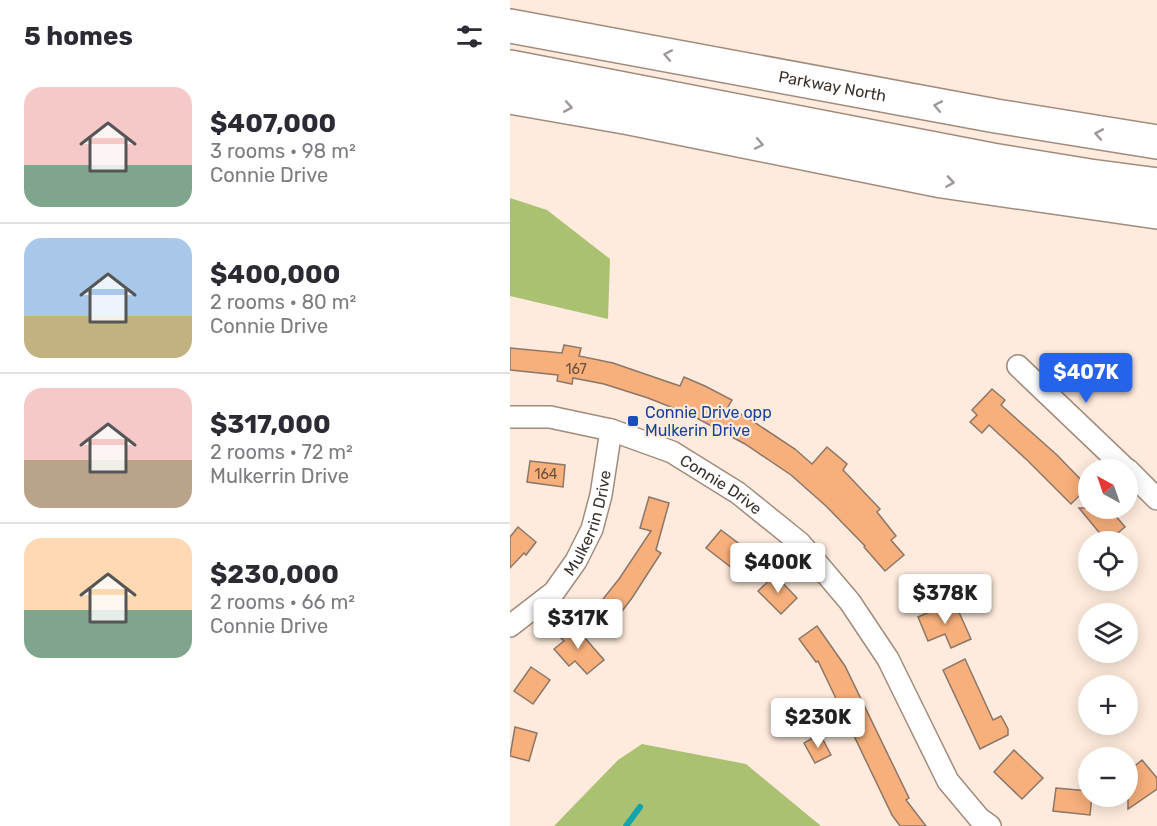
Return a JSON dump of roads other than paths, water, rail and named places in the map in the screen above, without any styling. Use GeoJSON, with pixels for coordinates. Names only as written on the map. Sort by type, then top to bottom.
{"type":"FeatureCollection","features":[{"type":"Feature","properties":{"kind":"highway"},"geometry":{"type":"LineString","coordinates":[[510,3],[539,11],[586,39]]}},
{"type":"Feature","properties":{"kind":"highway","name":"Parkway North"},"geometry":{"type":"LineString","coordinates":[[510,26],[984,114],[1157,142]]}},
{"type":"Feature","properties":{"kind":"highway"},"geometry":{"type":"LineString","coordinates":[[510,67],[992,160],[1157,185]]}},
{"type":"Feature","properties":{"kind":"highway"},"geometry":{"type":"LineString","coordinates":[[510,97],[630,118],[942,181],[1157,212]]}},
{"type":"Feature","properties":{"kind":"street"},"geometry":{"type":"LineString","coordinates":[[1018,366],[1116,459]]}},
{"type":"Feature","properties":{"kind":"street","name":"Connie Drive"},"geometry":{"type":"LineString","coordinates":[[510,417],[550,417],[612,430],[672,452],[738,493],[800,543],[850,602],[888,659],[948,781],[980,818],[990,826]]}},
{"type":"Feature","properties":{"kind":"street","name":"Mulkerrin Drive"},"geometry":{"type":"LineString","coordinates":[[510,626],[554,592],[576,561],[592,529],[601,495],[612,430]]}},
{"type":"Feature","properties":{"kind":"street"},"geometry":{"type":"LineString","coordinates":[[1138,480],[1157,499]]}},
{"type":"Feature","properties":{"kind":"waterway"},"geometry":{"type":"LineString","coordinates":[[626,826],[640,807]]}},
{"type":"Feature","properties":{"kind":"place","name":"Connie Drive opp Mulkerin Drive"},"geometry":{"type":"Point","coordinates":[633,421]}}]}
